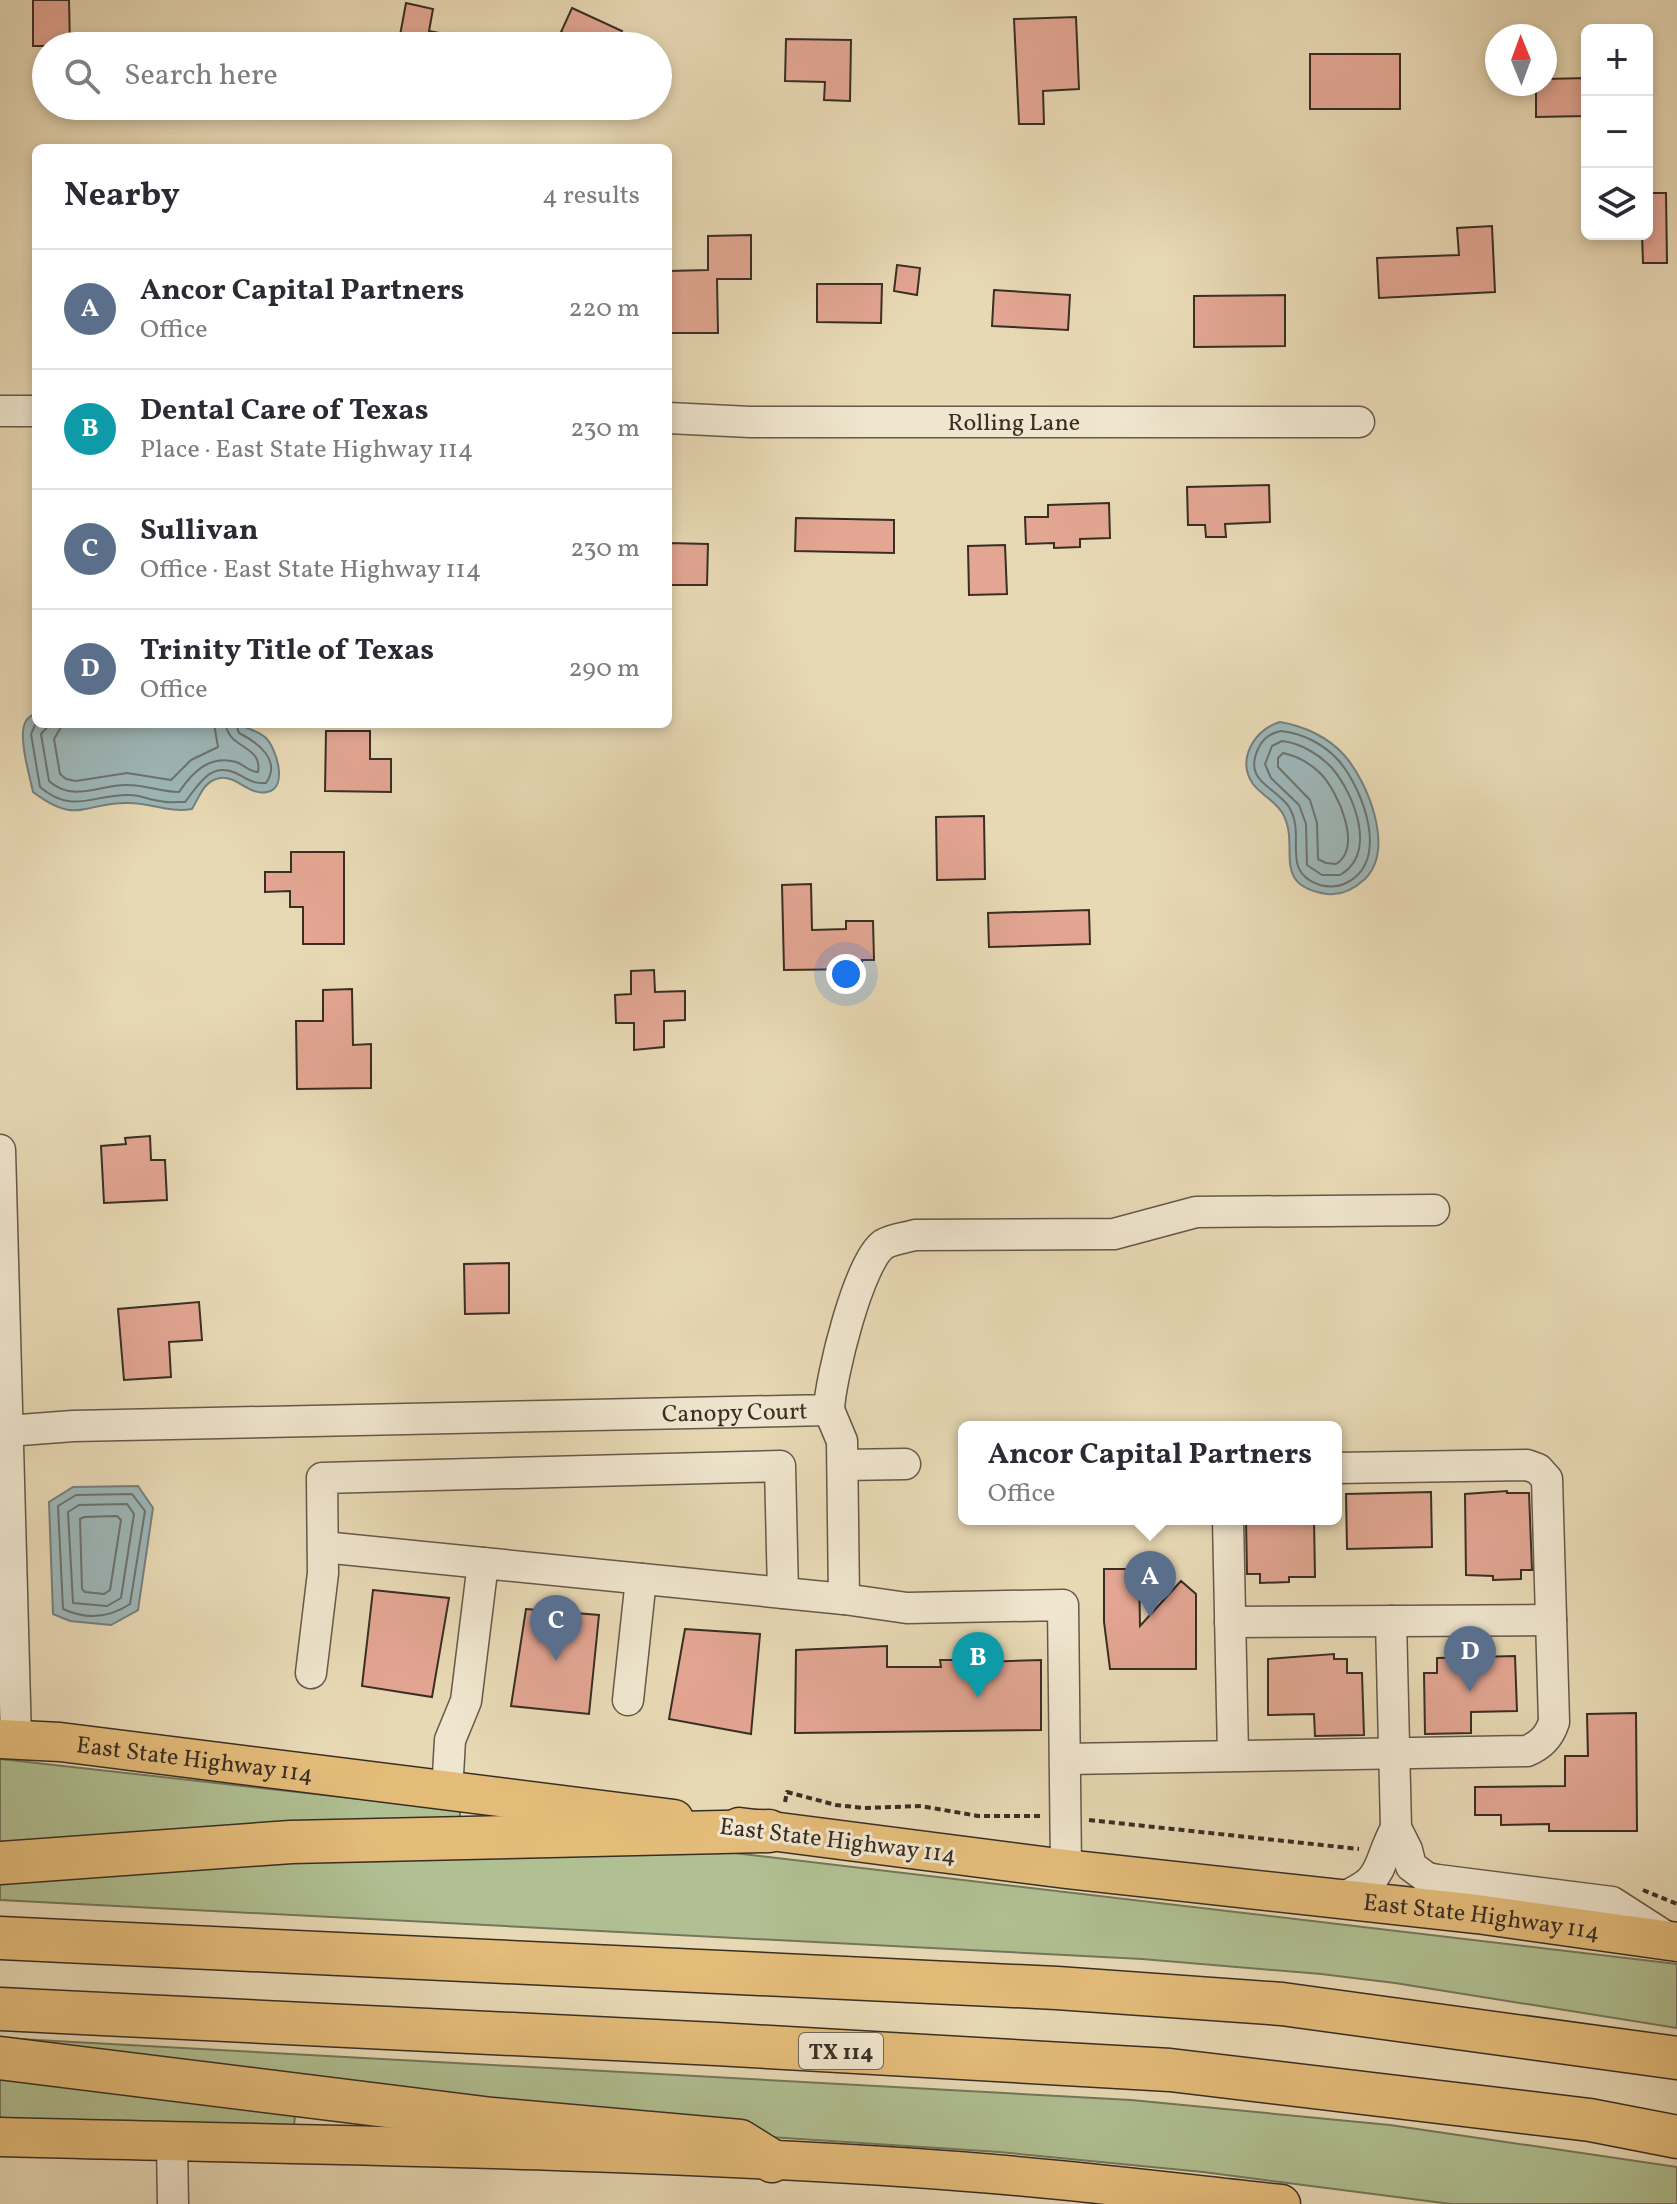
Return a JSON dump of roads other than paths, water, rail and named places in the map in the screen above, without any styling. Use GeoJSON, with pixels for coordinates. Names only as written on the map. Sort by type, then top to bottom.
{"type":"FeatureCollection","features":[{"type":"Feature","properties":{"kind":"highway"},"geometry":{"type":"LineString","coordinates":[[0,1863],[291,1842],[776,1832]]}},
{"type":"Feature","properties":{"kind":"highway"},"geometry":{"type":"LineString","coordinates":[[0,1938],[1072,1989],[1282,2004],[1677,2058]]}},
{"type":"Feature","properties":{"kind":"highway","name":"TX 114"},"geometry":{"type":"LineString","coordinates":[[0,2009],[1170,2070],[1590,2120],[1677,2137]]}},
{"type":"Feature","properties":{"kind":"highway"},"geometry":{"type":"LineString","coordinates":[[0,2058],[492,2119],[740,2141],[772,2161]]}},
{"type":"Feature","properties":{"kind":"main road","name":"East State Highway 114"},"geometry":{"type":"LineString","coordinates":[[8,1739],[60,1742],[1066,1869],[1477,1914],[1676,1941]]}},
{"type":"Feature","properties":{"kind":"main road"},"geometry":{"type":"LineString","coordinates":[[0,2137],[917,2168],[1136,2196],[1281,2204]]}},
{"type":"Feature","properties":{"kind":"street"},"geometry":{"type":"LineString","coordinates":[[0,411],[32,411]]}},
{"type":"Feature","properties":{"kind":"street","name":"Rolling Lane"},"geometry":{"type":"LineString","coordinates":[[672,418],[750,422],[1359,422]]}},
{"type":"Feature","properties":{"kind":"street"},"geometry":{"type":"LineString","coordinates":[[0,1150],[7,1431],[8,1739]]}},
{"type":"Feature","properties":{"kind":"street","name":"Canopy Court"},"geometry":{"type":"LineString","coordinates":[[7,1431],[73,1426],[829,1410],[830,1386],[866,1266],[883,1245],[915,1235],[1114,1234],[1196,1212],[1434,1210]]}},
{"type":"Feature","properties":{"kind":"street"},"geometry":{"type":"LineString","coordinates":[[829,1410],[842,1441],[844,1599]]}},
{"type":"Feature","properties":{"kind":"street"},"geometry":{"type":"LineString","coordinates":[[843,1465],[905,1464]]}},
{"type":"Feature","properties":{"kind":"street"},"geometry":{"type":"LineString","coordinates":[[1066,1759],[1527,1751],[1539,1746],[1550,1734],[1554,1722],[1547,1479],[1538,1469],[1527,1465],[1342,1468]]}},
{"type":"Feature","properties":{"kind":"street"},"geometry":{"type":"LineString","coordinates":[[311,1673],[323,1573],[322,1478],[780,1466],[783,1593]]}},
{"type":"Feature","properties":{"kind":"street"},"geometry":{"type":"LineString","coordinates":[[1228,1525],[1233,1755]]}},
{"type":"Feature","properties":{"kind":"street"},"geometry":{"type":"LineString","coordinates":[[323,1547],[844,1599],[907,1608],[1063,1605],[1066,1869]]}},
{"type":"Feature","properties":{"kind":"street"},"geometry":{"type":"LineString","coordinates":[[447,1792],[450,1740],[466,1701],[483,1563]]}},
{"type":"Feature","properties":{"kind":"street"},"geometry":{"type":"LineString","coordinates":[[628,1700],[641,1579]]}},
{"type":"Feature","properties":{"kind":"street"},"geometry":{"type":"LineString","coordinates":[[1230,1622],[1551,1620]]}},
{"type":"Feature","properties":{"kind":"street"},"geometry":{"type":"LineString","coordinates":[[1336,1900],[1361,1890],[1370,1882],[1378,1873],[1390,1840],[1394,1754],[1391,1621]]}},
{"type":"Feature","properties":{"kind":"street"},"geometry":{"type":"LineString","coordinates":[[1390,1840],[1407,1850],[1411,1866],[1427,1878],[1612,1902],[1676,1941]]}},
{"type":"Feature","properties":{"kind":"street"},"geometry":{"type":"LineString","coordinates":[[172,2142],[173,2204]]}},
{"type":"Feature","properties":{"kind":"water"},"geometry":{"type":"Polygon","coordinates":[[[32,715],[32,728],[247,728],[270,743],[277,758],[278,783],[274,789],[260,792],[232,779],[220,778],[202,790],[192,809],[176,810],[129,803],[81,810],[61,808],[33,792],[23,735],[32,715]]]}},
{"type":"Feature","properties":{"kind":"water"},"geometry":{"type":"Polygon","coordinates":[[[1280,722],[1315,733],[1331,743],[1353,767],[1369,798],[1375,816],[1378,851],[1374,866],[1365,879],[1348,891],[1327,894],[1298,882],[1292,873],[1288,827],[1283,814],[1256,788],[1248,774],[1247,755],[1251,746],[1263,731],[1280,722]]]}},
{"type":"Feature","properties":{"kind":"water"},"geometry":{"type":"Polygon","coordinates":[[[138,1486],[153,1508],[138,1610],[111,1625],[70,1621],[53,1614],[49,1502],[73,1487],[138,1486]]]}},
{"type":"Feature","properties":{"kind":"place","name":"Ancor Capital Partners"},"geometry":{"type":"Point","coordinates":[1150,1617]}},
{"type":"Feature","properties":{"kind":"place","name":"Sullivan"},"geometry":{"type":"Point","coordinates":[556,1661]}},
{"type":"Feature","properties":{"kind":"place","name":"Trinity Title of Texas"},"geometry":{"type":"Point","coordinates":[1470,1692]}},
{"type":"Feature","properties":{"kind":"place","name":"Dental Care of Texas"},"geometry":{"type":"Point","coordinates":[978,1698]}}]}
